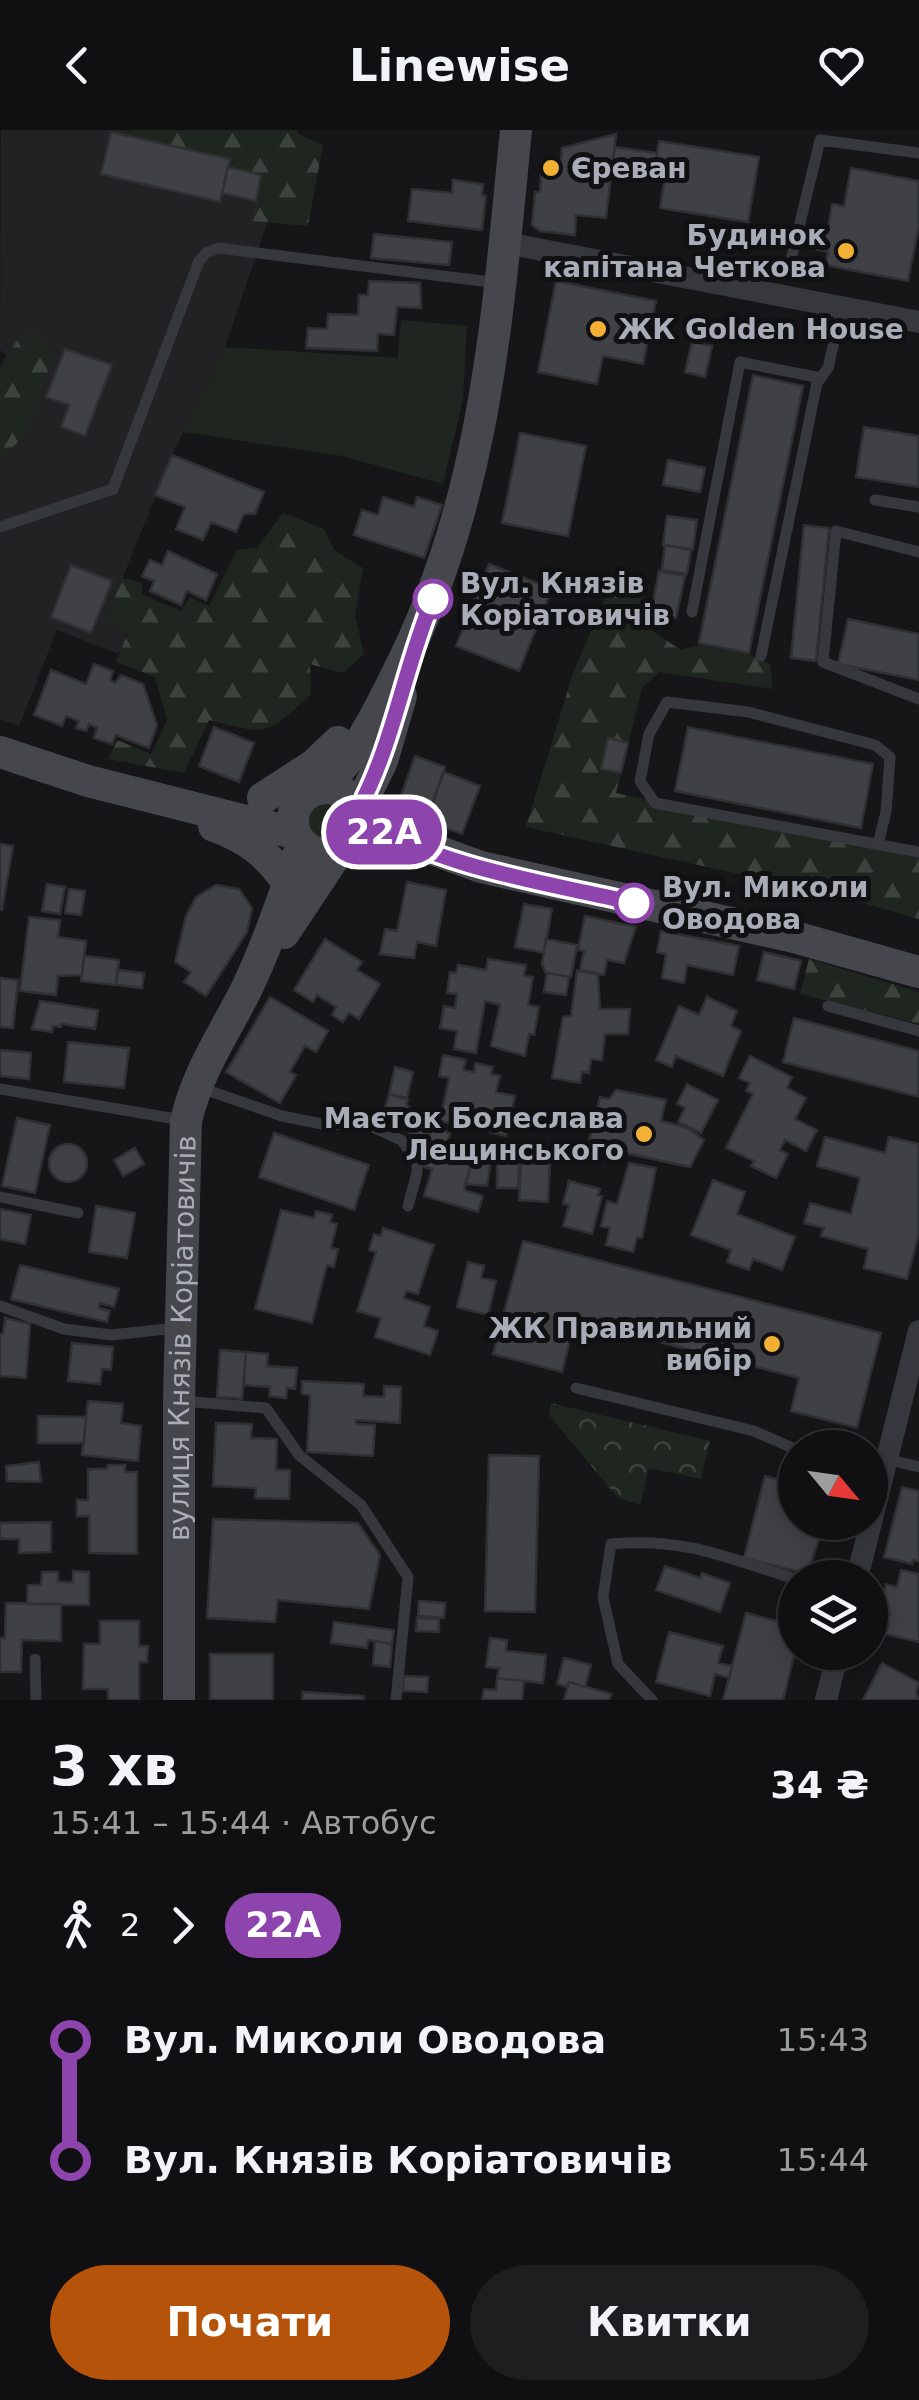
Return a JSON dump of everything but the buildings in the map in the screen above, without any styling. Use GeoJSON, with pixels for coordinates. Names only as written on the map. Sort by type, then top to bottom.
{"type":"FeatureCollection","features":[{"type":"Feature","properties":{"kind":"main road","name":"вулиця Князів Коріатовичів"},"geometry":{"type":"LineString","coordinates":[[179,1700],[179,1400],[186,1120],[194,1086],[246,991],[350,832],[382,761],[420,629],[450,550],[482,422],[502,284],[516,130]]}},
{"type":"Feature","properties":{"kind":"main road","name":"вулиця Князів Коріатовичів"},"geometry":{"type":"LineString","coordinates":[[312,792],[356,752],[420,629]]}},
{"type":"Feature","properties":{"kind":"main road","name":"вулиця Князів Коріатовичів"},"geometry":{"type":"LineString","coordinates":[[263,798],[314,765],[336,744],[420,629]]}},
{"type":"Feature","properties":{"kind":"main road"},"geometry":{"type":"LineString","coordinates":[[0,752],[298,839],[322,855],[350,832]]}},
{"type":"Feature","properties":{"kind":"main road"},"geometry":{"type":"LineString","coordinates":[[126,791],[263,798],[334,788],[346,794],[350,832]]}},
{"type":"Feature","properties":{"kind":"main road"},"geometry":{"type":"LineString","coordinates":[[126,791],[253,844],[270,858],[288,883]]}},
{"type":"Feature","properties":{"kind":"main road"},"geometry":{"type":"LineString","coordinates":[[298,839],[295,810],[312,792]]}},
{"type":"Feature","properties":{"kind":"main road"},"geometry":{"type":"LineString","coordinates":[[350,832],[481,868],[798,938],[919,972]]}},
{"type":"Feature","properties":{"kind":"main road","name":"вулиця Князів Коріатовичів"},"geometry":{"type":"LineString","coordinates":[[246,991],[288,883],[298,839]]}},
{"type":"Feature","properties":{"kind":"main road"},"geometry":{"type":"LineString","coordinates":[[253,844],[298,839]]}},
{"type":"Feature","properties":{"kind":"street"},"geometry":{"type":"LineString","coordinates":[[505,242],[919,322]]}},
{"type":"Feature","properties":{"kind":"street"},"geometry":{"type":"LineString","coordinates":[[888,1438],[919,1331]]}},
{"type":"Feature","properties":{"kind":"street"},"geometry":{"type":"LineString","coordinates":[[826,1700],[834,1670]]}},
{"type":"Feature","properties":{"kind":"lane"},"geometry":{"type":"LineString","coordinates":[[788,274],[820,140],[919,153]]}},
{"type":"Feature","properties":{"kind":"lane"},"geometry":{"type":"LineString","coordinates":[[0,527],[113,489],[206,253],[218,248],[502,284]]}},
{"type":"Feature","properties":{"kind":"lane"},"geometry":{"type":"LineString","coordinates":[[761,656],[816,383],[828,368],[842,307]]}},
{"type":"Feature","properties":{"kind":"lane"},"geometry":{"type":"LineString","coordinates":[[692,612],[740,362],[821,378]]}},
{"type":"Feature","properties":{"kind":"lane"},"geometry":{"type":"LineString","coordinates":[[875,500],[919,506]]}},
{"type":"Feature","properties":{"kind":"lane"},"geometry":{"type":"LineString","coordinates":[[919,552],[836,531],[823,662],[919,700]]}},
{"type":"Feature","properties":{"kind":"lane"},"geometry":{"type":"LineString","coordinates":[[878,844],[886,812],[890,757],[875,745],[748,712],[666,702],[649,734],[640,781],[656,803],[919,852]]}},
{"type":"Feature","properties":{"kind":"lane"},"geometry":{"type":"LineString","coordinates":[[828,1006],[919,1031]]}},
{"type":"Feature","properties":{"kind":"lane"},"geometry":{"type":"LineString","coordinates":[[194,1086],[282,1116],[322,1124],[368,1125],[390,1132],[417,1160],[408,1206]]}},
{"type":"Feature","properties":{"kind":"lane"},"geometry":{"type":"LineString","coordinates":[[0,1088],[186,1120]]}},
{"type":"Feature","properties":{"kind":"lane"},"geometry":{"type":"LineString","coordinates":[[0,1197],[78,1213]]}},
{"type":"Feature","properties":{"kind":"lane"},"geometry":{"type":"LineString","coordinates":[[0,1306],[64,1329],[111,1335],[181,1328]]}},
{"type":"Feature","properties":{"kind":"lane"},"geometry":{"type":"LineString","coordinates":[[576,1388],[754,1431],[778,1442]]}},
{"type":"Feature","properties":{"kind":"lane"},"geometry":{"type":"LineString","coordinates":[[179,1400],[266,1408],[299,1455],[361,1505],[408,1577],[396,1700]]}},
{"type":"Feature","properties":{"kind":"lane"},"geometry":{"type":"LineString","coordinates":[[888,1466],[919,1467]]}},
{"type":"Feature","properties":{"kind":"lane"},"geometry":{"type":"LineString","coordinates":[[652,1700],[618,1664],[603,1597],[612,1544],[642,1541],[689,1545],[778,1574]]}},
{"type":"Feature","properties":{"kind":"lane"},"geometry":{"type":"LineString","coordinates":[[35,1659],[36,1700]]}},
{"type":"Feature","properties":{"kind":"shaded area"},"geometry":{"type":"Polygon","coordinates":[[[1,130],[215,130],[283,176],[225,347],[172,455],[107,617],[128,631],[119,654],[57,630],[19,726],[0,719],[0,368],[6,355],[0,350],[1,130]]]}},
{"type":"Feature","properties":{"kind":"green space"},"geometry":{"type":"Polygon","coordinates":[[[111,130],[297,130],[323,145],[308,226],[253,221],[261,175],[228,167],[229,159],[111,130]]]}},
{"type":"Feature","properties":{"kind":"green space"},"geometry":{"type":"Polygon","coordinates":[[[401,320],[467,326],[463,399],[443,484],[342,456],[183,432],[225,347],[398,358],[401,320]]]}},
{"type":"Feature","properties":{"kind":"green space"},"geometry":{"type":"Polygon","coordinates":[[[38,332],[53,356],[27,434],[0,458],[0,368],[19,337],[38,332]]]}},
{"type":"Feature","properties":{"kind":"green space"},"geometry":{"type":"Polygon","coordinates":[[[283,513],[324,529],[334,550],[363,568],[355,616],[364,654],[343,673],[310,664],[311,694],[265,729],[209,720],[184,773],[108,759],[117,740],[151,754],[167,720],[155,677],[116,662],[128,632],[107,618],[122,578],[143,583],[141,594],[181,611],[190,597],[209,606],[237,550],[257,548],[283,513]]]}},
{"type":"Feature","properties":{"kind":"green space"},"geometry":{"type":"Polygon","coordinates":[[[615,575],[646,582],[642,624],[681,650],[703,646],[726,648],[770,664],[773,689],[659,672],[642,688],[616,793],[834,840],[919,852],[919,919],[839,896],[526,827],[573,673],[615,575]]]}},
{"type":"Feature","properties":{"kind":"green space"},"geometry":{"type":"Polygon","coordinates":[[[326,800],[341,806],[347,821],[341,836],[326,842],[311,836],[305,821],[311,806],[326,800]]]}},
{"type":"Feature","properties":{"kind":"green space"},"geometry":{"type":"Polygon","coordinates":[[[809,959],[919,992],[919,1024],[800,994],[809,959]]]}},
{"type":"Feature","properties":{"kind":"green space"},"geometry":{"type":"Polygon","coordinates":[[[551,1403],[710,1441],[701,1479],[649,1468],[640,1505],[617,1497],[549,1415],[551,1403]]]}},
{"type":"Feature","properties":{"kind":"bus line","name":"22А"},"geometry":{"type":"LineString","coordinates":[[433,599],[420,629],[382,761],[358,810],[359,817],[382,831],[481,868],[634,903]]}},
{"type":"Feature","properties":{"kind":"place","name":"Єреван"},"geometry":{"type":"Point","coordinates":[551,168]}},
{"type":"Feature","properties":{"kind":"place","name":"Будинок капітана Четкова"},"geometry":{"type":"Point","coordinates":[846,251]}},
{"type":"Feature","properties":{"kind":"place","name":"ЖК Golden House"},"geometry":{"type":"Point","coordinates":[598,329]}},
{"type":"Feature","properties":{"kind":"place","name":"Вул. Князів Коріатовичів"},"geometry":{"type":"Point","coordinates":[433,599]}},
{"type":"Feature","properties":{"kind":"place","name":"Вул. Миколи Оводова"},"geometry":{"type":"Point","coordinates":[634,903]}},
{"type":"Feature","properties":{"kind":"place","name":"Маєток Болеслава Лещинського"},"geometry":{"type":"Point","coordinates":[644,1134]}},
{"type":"Feature","properties":{"kind":"place","name":"ЖК Правильний вибір"},"geometry":{"type":"Point","coordinates":[772,1344]}}]}
